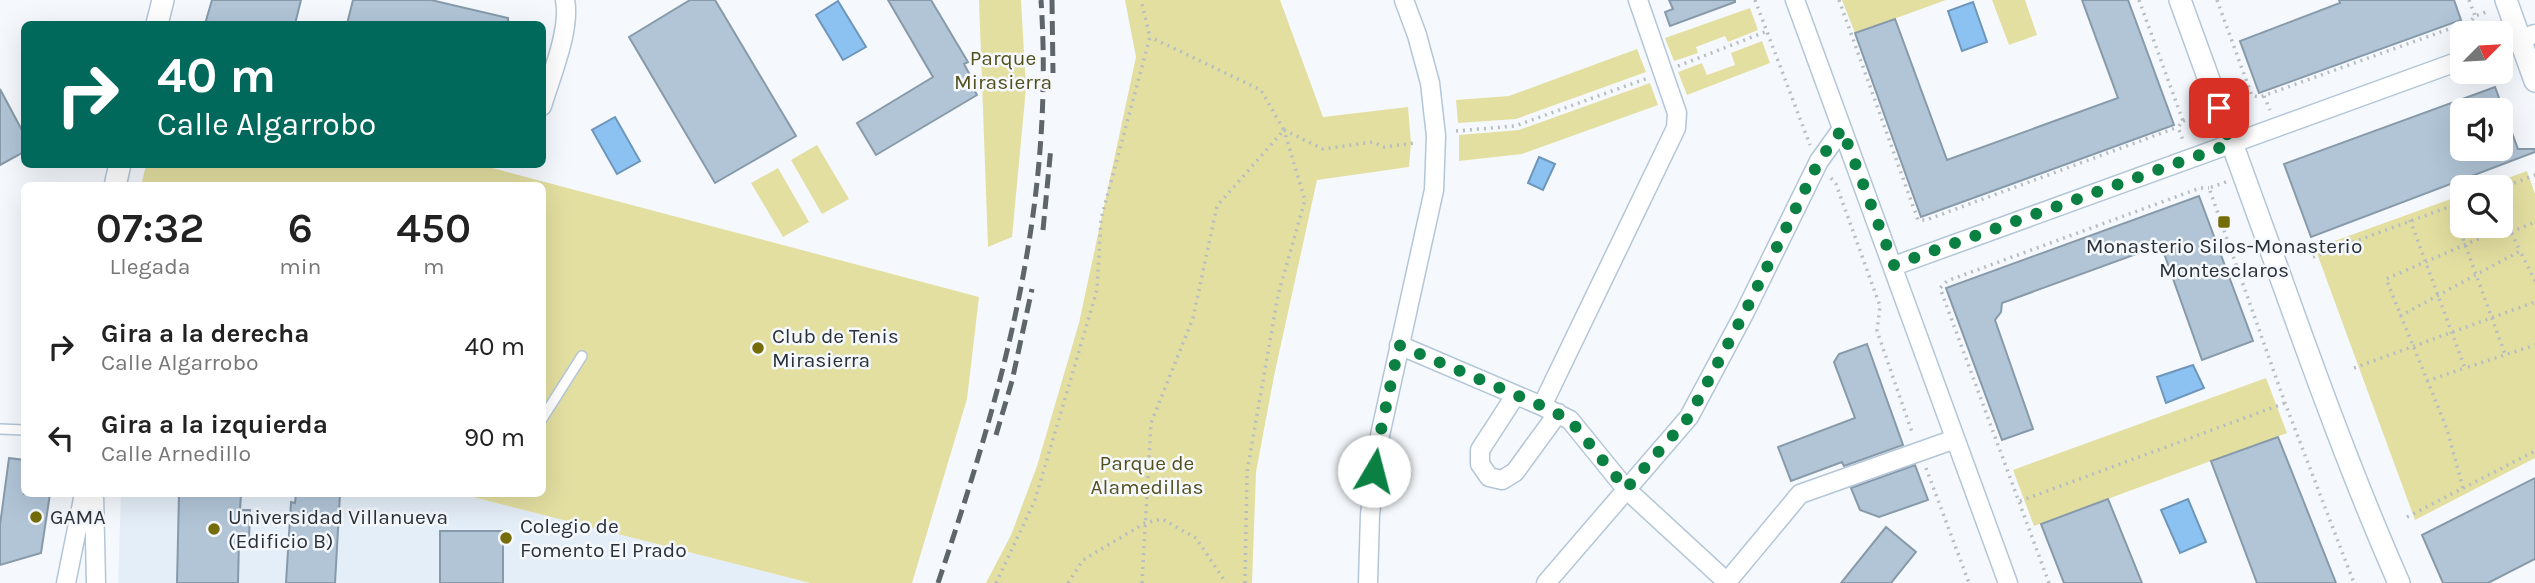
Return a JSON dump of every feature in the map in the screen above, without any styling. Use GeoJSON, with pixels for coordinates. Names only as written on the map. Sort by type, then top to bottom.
{"type":"FeatureCollection","features":[{"type":"Feature","properties":{"kind":"street"},"geometry":{"type":"LineString","coordinates":[[158,21],[163,0]]}},
{"type":"Feature","properties":{"kind":"street"},"geometry":{"type":"LineString","coordinates":[[546,92],[565,27],[565,0]]}},
{"type":"Feature","properties":{"kind":"street"},"geometry":{"type":"LineString","coordinates":[[1368,583],[1370,515],[1377,449],[1434,190],[1436,136],[1430,83],[1404,0]]}},
{"type":"Feature","properties":{"kind":"street"},"geometry":{"type":"LineString","coordinates":[[1515,396],[1480,450],[1480,464],[1489,477],[1502,480],[1515,472],[1550,409],[1676,128],[1676,113],[1638,0]]}},
{"type":"Feature","properties":{"kind":"street"},"geometry":{"type":"LineString","coordinates":[[1795,0],[2008,583]]}},
{"type":"Feature","properties":{"kind":"street"},"geometry":{"type":"LineString","coordinates":[[2180,0],[2230,144],[2346,455],[2399,583]]}},
{"type":"Feature","properties":{"kind":"street"},"geometry":{"type":"LineString","coordinates":[[2499,5],[2518,40],[2535,81]]}},
{"type":"Feature","properties":{"kind":"street"},"geometry":{"type":"LineString","coordinates":[[1894,265],[2450,64]]}},
{"type":"Feature","properties":{"kind":"street"},"geometry":{"type":"LineString","coordinates":[[1546,583],[1689,417],[1745,312],[1819,161],[1842,129]]}},
{"type":"Feature","properties":{"kind":"street"},"geometry":{"type":"LineString","coordinates":[[1399,345],[1570,420],[1626,489],[1726,582],[1800,494],[1955,439]]}},
{"type":"Feature","properties":{"kind":"street"},"geometry":{"type":"LineString","coordinates":[[66,583],[83,497]]}},
{"type":"Feature","properties":{"kind":"street"},"geometry":{"type":"LineString","coordinates":[[94,497],[96,583]]}},
{"type":"Feature","properties":{"kind":"lane"},"geometry":{"type":"LineString","coordinates":[[546,413],[582,356]]}},
{"type":"Feature","properties":{"kind":"lane"},"geometry":{"type":"LineString","coordinates":[[0,429],[21,430]]}},
{"type":"Feature","properties":{"kind":"path"},"geometry":{"type":"LineString","coordinates":[[996,583],[1035,500],[1097,290],[1101,219],[1150,37],[1141,0]]}},
{"type":"Feature","properties":{"kind":"path"},"geometry":{"type":"LineString","coordinates":[[1755,0],[1811,149],[1836,184],[1880,306],[1877,331],[1969,583]]}},
{"type":"Feature","properties":{"kind":"path"},"geometry":{"type":"LineString","coordinates":[[1839,0],[1918,220],[1926,220],[2165,132],[2204,113]]}},
{"type":"Feature","properties":{"kind":"path"},"geometry":{"type":"LineString","coordinates":[[2139,0],[2183,121]]}},
{"type":"Feature","properties":{"kind":"path"},"geometry":{"type":"LineString","coordinates":[[2217,0],[2252,96]]}},
{"type":"Feature","properties":{"kind":"path"},"geometry":{"type":"LineString","coordinates":[[2469,0],[2475,16]]}},
{"type":"Feature","properties":{"kind":"path"},"geometry":{"type":"LineString","coordinates":[[2471,21],[2475,16],[2499,5]]}},
{"type":"Feature","properties":{"kind":"path"},"geometry":{"type":"LineString","coordinates":[[2243,100],[2252,96],[2264,96],[2450,29]]}},
{"type":"Feature","properties":{"kind":"path"},"geometry":{"type":"LineString","coordinates":[[1676,67],[1766,32]]}},
{"type":"Feature","properties":{"kind":"path"},"geometry":{"type":"LineString","coordinates":[[1150,37],[1261,90],[1284,130],[1306,200],[1278,295],[1247,472],[1245,583]]}},
{"type":"Feature","properties":{"kind":"path"},"geometry":{"type":"LineString","coordinates":[[1456,131],[1516,126],[1647,78]]}},
{"type":"Feature","properties":{"kind":"path"},"geometry":{"type":"LineString","coordinates":[[2264,96],[2272,116]]}},
{"type":"Feature","properties":{"kind":"path"},"geometry":{"type":"LineString","coordinates":[[1284,130],[1324,149],[1373,142],[1384,146],[1415,143]]}},
{"type":"Feature","properties":{"kind":"path"},"geometry":{"type":"LineString","coordinates":[[1142,583],[1150,423],[1193,318],[1217,206],[1284,130]]}},
{"type":"Feature","properties":{"kind":"path"},"geometry":{"type":"LineString","coordinates":[[2513,183],[2535,175]]}},
{"type":"Feature","properties":{"kind":"path"},"geometry":{"type":"LineString","coordinates":[[2049,583],[1940,288],[1943,283],[1960,276],[2200,188],[2231,180]]}},
{"type":"Feature","properties":{"kind":"path"},"geometry":{"type":"LineString","coordinates":[[2208,188],[2285,403],[2354,583]]}},
{"type":"Feature","properties":{"kind":"path"},"geometry":{"type":"LineString","coordinates":[[2313,257],[2450,206]]}},
{"type":"Feature","properties":{"kind":"path"},"geometry":{"type":"LineString","coordinates":[[2410,220],[2465,368]]}},
{"type":"Feature","properties":{"kind":"path"},"geometry":{"type":"LineString","coordinates":[[2513,231],[2535,222]]}},
{"type":"Feature","properties":{"kind":"path"},"geometry":{"type":"LineString","coordinates":[[2513,236],[2535,281]]}},
{"type":"Feature","properties":{"kind":"path"},"geometry":{"type":"LineString","coordinates":[[2462,238],[2505,355]]}},
{"type":"Feature","properties":{"kind":"path"},"geometry":{"type":"LineString","coordinates":[[2463,488],[2447,429],[2386,279],[2481,238]]}},
{"type":"Feature","properties":{"kind":"path"},"geometry":{"type":"LineString","coordinates":[[2400,316],[2521,251]]}},
{"type":"Feature","properties":{"kind":"path"},"geometry":{"type":"LineString","coordinates":[[2354,368],[2535,302]]}},
{"type":"Feature","properties":{"kind":"path"},"geometry":{"type":"LineString","coordinates":[[2427,381],[2535,345]]}},
{"type":"Feature","properties":{"kind":"path"},"geometry":{"type":"LineString","coordinates":[[2020,501],[2285,403]]}},
{"type":"Feature","properties":{"kind":"path"},"geometry":{"type":"LineString","coordinates":[[2407,517],[2535,451]]}},
{"type":"Feature","properties":{"kind":"path"},"geometry":{"type":"LineString","coordinates":[[1068,583],[1083,560],[1144,523],[1162,519],[1196,538],[1226,583]]}},
{"type":"Feature","properties":{"kind":"shaded area"},"geometry":{"type":"Polygon","coordinates":[[[121,497],[473,497],[810,583],[118,583],[121,497]]]}},
{"type":"Feature","properties":{"kind":"green space","name":"Parque Mirasierra"},"geometry":{"type":"Polygon","coordinates":[[[979,0],[1021,0],[1026,88],[1012,237],[988,247],[979,0]]]}},
{"type":"Feature","properties":{"kind":"green space","name":"Parque de Alamedillas"},"geometry":{"type":"Polygon","coordinates":[[[1125,0],[1280,0],[1323,117],[1408,107],[1411,143],[1409,167],[1317,180],[1256,472],[1252,583],[986,583],[1011,535],[1037,466],[1079,323],[1136,57],[1125,0]]]}},
{"type":"Feature","properties":{"kind":"green space"},"geometry":{"type":"Polygon","coordinates":[[[1842,0],[1946,0],[1855,33],[1842,0]]]}},
{"type":"Feature","properties":{"kind":"green space"},"geometry":{"type":"Polygon","coordinates":[[[1992,0],[2025,0],[2037,35],[2009,45],[1992,0]]]}},
{"type":"Feature","properties":{"kind":"green space"},"geometry":{"type":"Polygon","coordinates":[[[1750,8],[1758,30],[1728,42],[1725,36],[1696,47],[1698,53],[1674,61],[1665,38],[1750,8]]]}},
{"type":"Feature","properties":{"kind":"green space"},"geometry":{"type":"Polygon","coordinates":[[[1762,41],[1770,63],[1687,95],[1678,72],[1702,63],[1707,75],[1735,65],[1731,53],[1762,41]]]}},
{"type":"Feature","properties":{"kind":"green space"},"geometry":{"type":"Polygon","coordinates":[[[1637,49],[1646,72],[1516,119],[1458,123],[1456,100],[1509,96],[1637,49]]]}},
{"type":"Feature","properties":{"kind":"green space"},"geometry":{"type":"Polygon","coordinates":[[[1650,83],[1658,105],[1522,154],[1459,161],[1459,135],[1519,130],[1650,83]]]}},
{"type":"Feature","properties":{"kind":"green space"},"geometry":{"type":"Polygon","coordinates":[[[817,145],[849,199],[822,214],[791,160],[817,145]]]}},
{"type":"Feature","properties":{"kind":"green space","name":"Club de Tenis Mirasierra"},"geometry":{"type":"Polygon","coordinates":[[[145,168],[492,168],[545,182],[142,182],[145,168]]]}},
{"type":"Feature","properties":{"kind":"green space"},"geometry":{"type":"Polygon","coordinates":[[[778,168],[809,222],[783,237],[751,183],[778,168]]]}},
{"type":"Feature","properties":{"kind":"green space"},"geometry":{"type":"Polygon","coordinates":[[[2527,171],[2535,194],[2535,458],[2415,520],[2315,248],[2450,199],[2450,238],[2513,238],[2513,176],[2527,171]]]}},
{"type":"Feature","properties":{"kind":"green space","name":"Club de Tenis Mirasierra"},"geometry":{"type":"Polygon","coordinates":[[[546,182],[979,297],[967,399],[912,583],[810,583],[473,497],[546,497],[546,182]]]}},
{"type":"Feature","properties":{"kind":"green space"},"geometry":{"type":"Polygon","coordinates":[[[2266,378],[2287,433],[2034,526],[2013,470],[2266,378]]]}},
{"type":"Feature","properties":{"kind":"water"},"geometry":{"type":"Polygon","coordinates":[[[838,1],[866,47],[843,60],[816,15],[838,1]]]}},
{"type":"Feature","properties":{"kind":"water"},"geometry":{"type":"Polygon","coordinates":[[[1973,2],[1987,42],[1962,51],[1948,11],[1973,2]]]}},
{"type":"Feature","properties":{"kind":"water"},"geometry":{"type":"Polygon","coordinates":[[[615,117],[640,161],[617,174],[592,130],[615,117]]]}},
{"type":"Feature","properties":{"kind":"water"},"geometry":{"type":"Polygon","coordinates":[[[1539,157],[1555,164],[1543,190],[1528,183],[1539,157]]]}},
{"type":"Feature","properties":{"kind":"water"},"geometry":{"type":"Polygon","coordinates":[[[2193,365],[2204,388],[2166,403],[2157,377],[2193,365]]]}},
{"type":"Feature","properties":{"kind":"water"},"geometry":{"type":"Polygon","coordinates":[[[2188,499],[2206,542],[2180,553],[2161,510],[2188,499]]]}},
{"type":"Feature","properties":{"kind":"building"},"geometry":{"type":"Polygon","coordinates":[[[212,0],[301,0],[296,21],[206,21],[212,0]]]}},
{"type":"Feature","properties":{"kind":"building"},"geometry":{"type":"Polygon","coordinates":[[[353,0],[431,0],[508,18],[508,21],[348,21],[353,0]]]}},
{"type":"Feature","properties":{"kind":"building"},"geometry":{"type":"Polygon","coordinates":[[[690,0],[715,0],[796,136],[715,183],[629,37],[690,0]]]}},
{"type":"Feature","properties":{"kind":"building"},"geometry":{"type":"Polygon","coordinates":[[[888,0],[931,0],[968,62],[964,64],[970,75],[967,77],[977,95],[876,155],[857,123],[933,77],[888,0]]]}},
{"type":"Feature","properties":{"kind":"building"},"geometry":{"type":"Polygon","coordinates":[[[1669,0],[1735,2],[1670,26],[1665,12],[1673,9],[1669,0]]]}},
{"type":"Feature","properties":{"kind":"building"},"geometry":{"type":"Polygon","coordinates":[[[2082,0],[2128,0],[2174,125],[1921,217],[1855,33],[1895,19],[1947,160],[2118,98],[2082,0]]]}},
{"type":"Feature","properties":{"kind":"building"},"geometry":{"type":"Polygon","coordinates":[[[2339,0],[2454,0],[2461,20],[2450,21],[2450,24],[2259,93],[2240,41],[2340,3],[2339,0]]]}},
{"type":"Feature","properties":{"kind":"building"},"geometry":{"type":"Polygon","coordinates":[[[2495,87],[2499,98],[2465,98],[2495,87]]]}},
{"type":"Feature","properties":{"kind":"building"},"geometry":{"type":"Polygon","coordinates":[[[0,89],[21,128],[21,154],[0,165],[0,89]]]}},
{"type":"Feature","properties":{"kind":"building"},"geometry":{"type":"Polygon","coordinates":[[[2450,103],[2450,161],[2511,161],[2474,175],[2450,175],[2450,184],[2311,237],[2284,164],[2450,103]]]}},
{"type":"Feature","properties":{"kind":"building"},"geometry":{"type":"Polygon","coordinates":[[[2513,136],[2518,149],[2535,149],[2535,152],[2513,160],[2513,136]]]}},
{"type":"Feature","properties":{"kind":"building"},"geometry":{"type":"Polygon","coordinates":[[[2199,196],[2253,341],[2202,360],[2161,245],[2002,303],[2001,312],[1995,320],[2033,429],[2002,440],[1946,288],[2199,196]]]}},
{"type":"Feature","properties":{"kind":"building"},"geometry":{"type":"Polygon","coordinates":[[[1867,344],[1903,445],[1844,466],[1842,462],[1791,481],[1778,447],[1855,418],[1834,362],[1839,354],[1867,344]]]}},
{"type":"Feature","properties":{"kind":"building"},"geometry":{"type":"Polygon","coordinates":[[[2278,437],[2336,583],[2257,583],[2211,461],[2278,437]]]}},
{"type":"Feature","properties":{"kind":"building"},"geometry":{"type":"Polygon","coordinates":[[[9,458],[21,460],[21,497],[50,497],[41,553],[0,565],[0,525],[9,458]]]}},
{"type":"Feature","properties":{"kind":"building"},"geometry":{"type":"Polygon","coordinates":[[[1915,465],[1928,500],[1879,517],[1860,510],[1851,488],[1915,465]]]}},
{"type":"Feature","properties":{"kind":"building"},"geometry":{"type":"Polygon","coordinates":[[[2535,478],[2535,559],[2488,583],[2443,583],[2422,535],[2535,478]]]}},
{"type":"Feature","properties":{"kind":"building","name":"Universidad Villanueva (Edificio B)"},"geometry":{"type":"Polygon","coordinates":[[[179,497],[241,497],[240,510],[250,510],[249,540],[239,540],[238,583],[177,583],[179,497]]]}},
{"type":"Feature","properties":{"kind":"building"},"geometry":{"type":"Polygon","coordinates":[[[296,497],[340,497],[335,583],[286,583],[291,502],[295,503],[296,497]]]}},
{"type":"Feature","properties":{"kind":"building"},"geometry":{"type":"Polygon","coordinates":[[[2108,499],[2142,583],[2064,583],[2041,524],[2108,499]]]}},
{"type":"Feature","properties":{"kind":"building"},"geometry":{"type":"Polygon","coordinates":[[[1886,527],[1916,552],[1891,583],[1841,583],[1886,527]]]}},
{"type":"Feature","properties":{"kind":"building"},"geometry":{"type":"Polygon","coordinates":[[[440,531],[503,531],[503,583],[440,583],[440,531]]]}},
{"type":"Feature","properties":{"kind":"railway"},"geometry":{"type":"LineString","coordinates":[[938,583],[962,511],[1003,368],[1032,224],[1040,151],[1043,76],[1041,0]]}},
{"type":"Feature","properties":{"kind":"railway"},"geometry":{"type":"LineString","coordinates":[[1052,0],[1053,73]]}},
{"type":"Feature","properties":{"kind":"railway"},"geometry":{"type":"LineString","coordinates":[[1043,230],[1051,147]]}},
{"type":"Feature","properties":{"kind":"railway"},"geometry":{"type":"LineString","coordinates":[[996,435],[1012,381],[1032,289]]}},
{"type":"Feature","properties":{"kind":"place","name":"Monasterio Silos-Monasterio Montesclaros"},"geometry":{"type":"Point","coordinates":[2224,222]}},
{"type":"Feature","properties":{"kind":"place","name":"Club de Tenis Mirasierra"},"geometry":{"type":"Point","coordinates":[758,348]}},
{"type":"Feature","properties":{"kind":"place","name":"GAMA"},"geometry":{"type":"Point","coordinates":[36,517]}},
{"type":"Feature","properties":{"kind":"place","name":"Universidad Villanueva (Edificio B)"},"geometry":{"type":"Point","coordinates":[214,529]}},
{"type":"Feature","properties":{"kind":"place","name":"Colegio de Fomento El Prado"},"geometry":{"type":"Point","coordinates":[506,538]}},
{"type":"Feature","properties":{"kind":"route"},"geometry":{"type":"LineString","coordinates":[[1374,471],[1399,345],[1570,420],[1626,489],[1689,417],[1745,312],[1819,161],[1842,129],[1894,265],[2230,144],[2219,108]]}}]}
